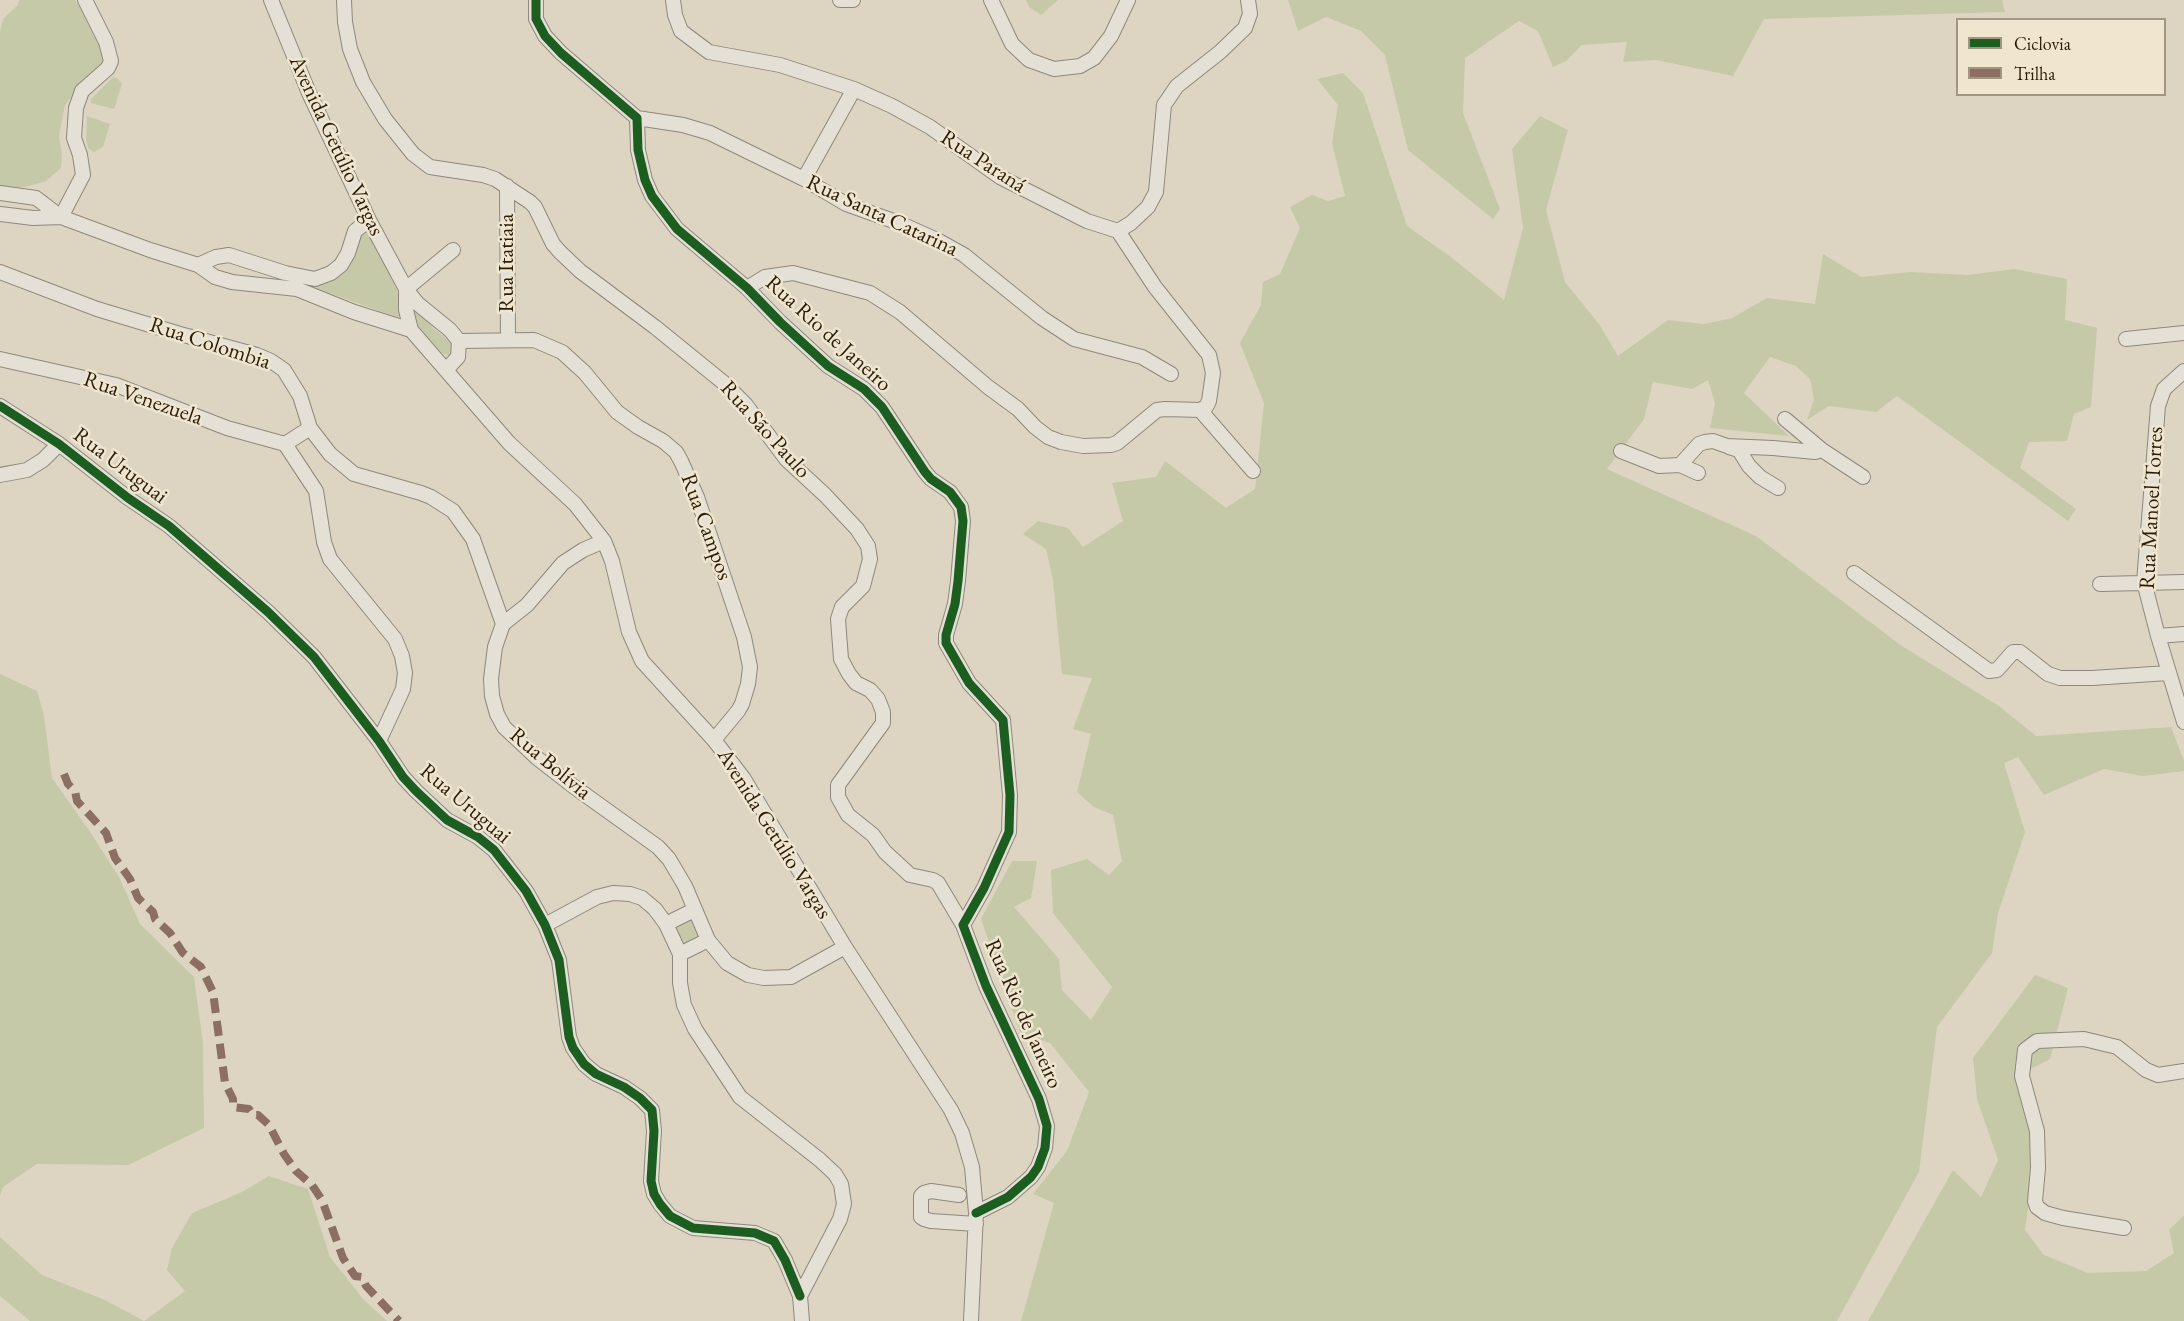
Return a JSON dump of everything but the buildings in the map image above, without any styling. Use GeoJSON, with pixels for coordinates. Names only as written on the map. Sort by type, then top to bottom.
{"type":"FeatureCollection","features":[{"type":"Feature","properties":{"kind":"street"},"geometry":{"type":"LineString","coordinates":[[61,217],[83,175],[80,155],[74,138],[76,108],[81,91],[108,68],[111,61],[106,42],[85,0]]}},
{"type":"Feature","properties":{"kind":"street","name":"Avenida Getúlio Vargas"},"geometry":{"type":"LineString","coordinates":[[271,0],[309,93],[369,220],[406,289],[418,304],[450,330],[459,341]]}},
{"type":"Feature","properties":{"kind":"street","name":"Rua São Paulo"},"geometry":{"type":"LineString","coordinates":[[344,0],[350,49],[363,81],[385,119],[413,154],[430,167],[483,175],[524,197],[535,207],[553,244],[580,271],[693,357],[737,395],[786,459],[845,516],[868,546],[870,559],[863,586],[843,607],[838,619],[839,643],[841,659],[849,674],[856,683],[870,690],[878,699],[883,712],[883,723],[838,785],[838,797],[848,815],[873,835],[885,852],[910,875],[938,883],[963,925]]}},
{"type":"Feature","properties":{"kind":"street"},"geometry":{"type":"LineString","coordinates":[[536,0],[536,19],[545,36],[561,54],[637,118]]}},
{"type":"Feature","properties":{"kind":"street","name":"Rua Paraná"},"geometry":{"type":"LineString","coordinates":[[673,0],[675,15],[681,31],[709,52],[780,65],[854,89],[913,117],[1000,177],[1087,221],[1118,231]]}},
{"type":"Feature","properties":{"kind":"street"},"geometry":{"type":"LineString","coordinates":[[840,0],[853,0]]}},
{"type":"Feature","properties":{"kind":"street"},"geometry":{"type":"LineString","coordinates":[[991,0],[1012,44],[1029,60],[1054,69],[1080,66],[1094,58],[1111,36],[1128,0]]}},
{"type":"Feature","properties":{"kind":"street"},"geometry":{"type":"LineString","coordinates":[[747,288],[765,277],[793,273],[870,293],[900,312],[988,387],[1018,409],[1035,427],[1048,437],[1061,442],[1083,446],[1111,445],[1117,443],[1157,411],[1200,410],[1206,407],[1213,373],[1209,355],[1155,287],[1118,231],[1131,223],[1148,207],[1156,192],[1164,105],[1177,86],[1220,52],[1245,28],[1250,14],[1248,0]]}},
{"type":"Feature","properties":{"kind":"street"},"geometry":{"type":"LineString","coordinates":[[804,179],[854,89]]}},
{"type":"Feature","properties":{"kind":"street","name":"Rua Santa Catarina"},"geometry":{"type":"LineString","coordinates":[[637,118],[711,133],[804,179],[846,204],[899,223],[964,255],[1042,318],[1074,339],[1142,357],[1171,374]]}},
{"type":"Feature","properties":{"kind":"street","name":"Rua Rio de Janeiro"},"geometry":{"type":"LineString","coordinates":[[637,118],[638,150],[645,180],[652,196],[677,229],[747,288],[828,366],[864,389],[882,407],[926,472],[950,492],[963,513],[958,581],[946,642],[969,683],[1003,720],[1010,795],[1009,832],[984,888],[963,925],[986,986],[1039,1099],[1047,1126],[1045,1148],[1038,1167],[1031,1177],[1008,1197],[976,1218]]}},
{"type":"Feature","properties":{"kind":"street","name":"Rua Itatiaia"},"geometry":{"type":"LineString","coordinates":[[507,186],[508,340]]}},
{"type":"Feature","properties":{"kind":"street"},"geometry":{"type":"LineString","coordinates":[[0,193],[36,198],[61,217],[198,266],[215,277],[232,282],[259,284],[298,283],[324,276],[341,265],[356,231],[369,220]]}},
{"type":"Feature","properties":{"kind":"street"},"geometry":{"type":"LineString","coordinates":[[0,214],[33,218],[61,217]]}},
{"type":"Feature","properties":{"kind":"street"},"geometry":{"type":"LineString","coordinates":[[406,289],[453,250]]}},
{"type":"Feature","properties":{"kind":"street"},"geometry":{"type":"LineString","coordinates":[[198,266],[216,257],[229,255],[262,266],[354,312],[411,330]]}},
{"type":"Feature","properties":{"kind":"street"},"geometry":{"type":"LineString","coordinates":[[259,284],[262,266]]}},
{"type":"Feature","properties":{"kind":"street","name":"Rua Colombia"},"geometry":{"type":"LineString","coordinates":[[0,272],[98,309],[271,361],[284,370],[292,380],[300,396],[309,428]]}},
{"type":"Feature","properties":{"kind":"street","name":"Avenida Getúlio Vargas"},"geometry":{"type":"LineString","coordinates":[[406,289],[406,310],[411,330],[509,443],[575,504],[604,541],[612,561],[628,632],[642,661],[714,740],[744,779],[845,947],[951,1110],[962,1133],[972,1167],[976,1218],[971,1321]]}},
{"type":"Feature","properties":{"kind":"street"},"geometry":{"type":"LineString","coordinates":[[2126,339],[2184,333]]}},
{"type":"Feature","properties":{"kind":"street","name":"Rua Campos"},"geometry":{"type":"LineString","coordinates":[[459,341],[534,340],[562,352],[597,385],[607,402],[617,412],[670,446],[687,472],[744,637],[750,667],[742,704],[714,740]]}},
{"type":"Feature","properties":{"kind":"street"},"geometry":{"type":"LineString","coordinates":[[446,369],[458,357],[459,341]]}},
{"type":"Feature","properties":{"kind":"street","name":"Rua Venezuela"},"geometry":{"type":"LineString","coordinates":[[0,359],[116,385],[227,428],[285,444]]}},
{"type":"Feature","properties":{"kind":"street","name":"Rua Manoel Torres"},"geometry":{"type":"LineString","coordinates":[[2184,371],[2164,389],[2158,406],[2144,582],[2157,636],[2184,722]]}},
{"type":"Feature","properties":{"kind":"street","name":"Rua Uruguai"},"geometry":{"type":"LineString","coordinates":[[0,406],[58,444],[193,545],[268,612],[314,657],[379,741],[403,777],[428,804],[447,820],[478,837],[494,850],[526,891],[545,925],[559,960],[569,1037],[573,1048],[584,1064],[596,1074],[632,1092],[652,1110],[654,1131],[651,1181],[660,1204],[670,1216],[693,1228],[755,1233],[774,1241],[785,1260],[800,1296]]}},
{"type":"Feature","properties":{"kind":"street"},"geometry":{"type":"LineString","coordinates":[[1200,410],[1253,471]]}},
{"type":"Feature","properties":{"kind":"street"},"geometry":{"type":"LineString","coordinates":[[1785,419],[1822,450],[1863,477]]}},
{"type":"Feature","properties":{"kind":"street"},"geometry":{"type":"LineString","coordinates":[[379,741],[403,689],[405,673],[402,656],[395,639],[330,559],[324,542],[316,491],[285,444],[309,428],[330,454],[354,474],[421,493],[453,511],[473,539],[503,624],[527,605],[563,563],[583,550],[604,541]]}},
{"type":"Feature","properties":{"kind":"street"},"geometry":{"type":"LineString","coordinates":[[1680,465],[1699,444],[1713,441],[1739,450],[1749,466],[1760,477],[1778,488]]}},
{"type":"Feature","properties":{"kind":"street"},"geometry":{"type":"LineString","coordinates":[[0,475],[27,470],[43,460],[58,444]]}},
{"type":"Feature","properties":{"kind":"street"},"geometry":{"type":"LineString","coordinates":[[1727,446],[1815,452],[1822,450]]}},
{"type":"Feature","properties":{"kind":"street"},"geometry":{"type":"LineString","coordinates":[[1621,451],[1659,466],[1680,465],[1698,473]]}},
{"type":"Feature","properties":{"kind":"street"},"geometry":{"type":"LineString","coordinates":[[1854,573],[1989,671],[1999,669],[2013,652],[2020,652],[2048,674],[2060,678],[2168,673]]}},
{"type":"Feature","properties":{"kind":"street"},"geometry":{"type":"LineString","coordinates":[[2100,584],[2184,582]]}},
{"type":"Feature","properties":{"kind":"street","name":"Rua Bolívia"},"geometry":{"type":"LineString","coordinates":[[503,624],[495,647],[491,679],[495,705],[504,727],[537,758],[658,847],[678,871],[708,940],[727,963],[748,975],[764,978],[791,977],[845,947]]}},
{"type":"Feature","properties":{"kind":"street"},"geometry":{"type":"LineString","coordinates":[[2157,636],[2184,634]]}},
{"type":"Feature","properties":{"kind":"street"},"geometry":{"type":"LineString","coordinates":[[545,925],[597,897],[613,892],[642,898],[655,909],[666,924],[680,954],[680,983],[684,1005],[701,1038],[740,1097],[835,1174],[841,1184],[844,1204],[840,1219],[800,1296],[801,1321]]}},
{"type":"Feature","properties":{"kind":"street"},"geometry":{"type":"LineString","coordinates":[[666,924],[694,910]]}},
{"type":"Feature","properties":{"kind":"street"},"geometry":{"type":"LineString","coordinates":[[680,954],[708,940]]}},
{"type":"Feature","properties":{"kind":"street"},"geometry":{"type":"LineString","coordinates":[[2124,1228],[2063,1218],[2045,1213],[2037,1207],[2035,1201],[2038,1168],[2037,1131],[2022,1076],[2025,1050],[2037,1041],[2084,1039],[2117,1047],[2146,1070],[2158,1075],[2184,1071]]}},
{"type":"Feature","properties":{"kind":"street"},"geometry":{"type":"LineString","coordinates":[[959,1195],[931,1191],[924,1193],[921,1196],[921,1216],[924,1220],[931,1221],[976,1218]]}},
{"type":"Feature","properties":{"kind":"green space"},"geometry":{"type":"Polygon","coordinates":[[[19,0],[75,0],[95,31],[105,59],[82,82],[65,105],[59,136],[61,168],[46,181],[11,188],[0,186],[0,32],[3,19],[18,5],[19,0]]]}},
{"type":"Feature","properties":{"kind":"green space"},"geometry":{"type":"Polygon","coordinates":[[[1026,0],[1058,0],[1041,15],[1029,7],[1026,0]]]}},
{"type":"Feature","properties":{"kind":"green space"},"geometry":{"type":"Polygon","coordinates":[[[1288,0],[2002,0],[2005,12],[1764,19],[1733,76],[1656,60],[1623,62],[1627,42],[1582,45],[1566,61],[1553,67],[1538,31],[1519,21],[1465,58],[1463,113],[1500,209],[1493,219],[1408,150],[1385,55],[1361,31],[1326,17],[1298,31],[1288,0]]]}},
{"type":"Feature","properties":{"kind":"green space"},"geometry":{"type":"Polygon","coordinates":[[[1343,73],[1363,93],[1407,226],[1451,257],[1504,300],[1523,228],[1512,149],[1540,116],[1568,130],[1546,210],[1565,282],[1599,324],[1618,356],[1668,320],[1704,324],[1732,318],[1767,298],[1815,304],[1823,254],[1861,277],[1910,272],[1968,275],[2014,269],[2067,279],[2065,320],[2097,328],[2091,407],[2074,414],[2067,441],[2029,442],[2020,468],[2076,509],[2068,521],[1897,396],[1876,412],[1829,406],[1807,420],[1814,399],[1810,379],[1796,366],[1770,357],[1744,393],[1789,436],[1710,428],[1715,403],[1708,380],[1692,389],[1653,382],[1644,419],[1607,469],[1756,536],[1902,646],[1999,706],[2036,736],[2171,727],[2184,761],[2184,771],[2143,776],[2104,769],[2044,795],[2018,757],[2004,763],[2025,832],[1998,913],[1992,953],[1937,1027],[1919,1172],[1837,1321],[1021,1321],[1054,1203],[1033,1194],[1067,1151],[1089,1092],[1050,1043],[1020,1032],[981,919],[1012,861],[1037,861],[1031,898],[1014,907],[1059,959],[1062,990],[1091,1020],[1112,987],[1053,913],[1051,870],[1087,859],[1109,875],[1122,861],[1113,815],[1094,807],[1077,792],[1091,734],[1073,729],[1092,678],[1062,674],[1053,580],[1046,549],[1023,534],[1038,521],[1068,528],[1083,547],[1123,521],[1112,483],[1156,477],[1165,461],[1226,508],[1255,489],[1264,403],[1240,343],[1261,305],[1263,282],[1280,274],[1300,228],[1290,207],[1312,195],[1328,201],[1345,196],[1332,143],[1338,105],[1317,79],[1343,73]]]}},
{"type":"Feature","properties":{"kind":"green space"},"geometry":{"type":"Polygon","coordinates":[[[113,77],[122,84],[114,109],[91,103],[91,99],[113,77]]]}},
{"type":"Feature","properties":{"kind":"green space"},"geometry":{"type":"Polygon","coordinates":[[[87,116],[110,124],[103,147],[94,152],[88,148],[86,140],[87,116]]]}},
{"type":"Feature","properties":{"kind":"green space"},"geometry":{"type":"Polygon","coordinates":[[[366,233],[370,235],[397,290],[401,316],[396,317],[315,288],[316,285],[324,284],[346,270],[356,255],[361,235],[366,233]]]}},
{"type":"Feature","properties":{"kind":"green space"},"geometry":{"type":"Polygon","coordinates":[[[415,307],[434,329],[452,343],[453,349],[450,356],[442,353],[418,326],[414,318],[413,308],[415,307]]]}},
{"type":"Feature","properties":{"kind":"green space"},"geometry":{"type":"Polygon","coordinates":[[[0,674],[37,691],[44,716],[52,778],[119,877],[140,924],[194,977],[203,1043],[204,1128],[128,1165],[37,1164],[3,1187],[0,1196],[0,674]]]}},
{"type":"Feature","properties":{"kind":"green space"},"geometry":{"type":"Polygon","coordinates":[[[690,917],[694,919],[702,936],[684,945],[680,943],[674,927],[690,917]]]}},
{"type":"Feature","properties":{"kind":"green space"},"geometry":{"type":"Polygon","coordinates":[[[2035,975],[2068,988],[2050,1059],[2027,1071],[2033,1173],[2025,1230],[2044,1255],[2088,1273],[2146,1271],[2174,1253],[2169,1230],[2184,1215],[2184,1321],[1868,1321],[1953,1170],[1981,1197],[1998,1160],[1977,1099],[1973,1058],[2035,975]]]}},
{"type":"Feature","properties":{"kind":"green space"},"geometry":{"type":"Polygon","coordinates":[[[269,1176],[308,1189],[330,1257],[363,1299],[387,1321],[144,1321],[185,1291],[167,1270],[172,1248],[192,1213],[242,1192],[269,1176]]]}},
{"type":"Feature","properties":{"kind":"green space"},"geometry":{"type":"Polygon","coordinates":[[[0,1237],[42,1275],[105,1300],[144,1321],[30,1321],[0,1296],[0,1237]]]}},
{"type":"Feature","properties":{"kind":"marked path"},"geometry":{"type":"LineString","coordinates":[[64,774],[68,784],[75,791],[77,801],[106,833],[115,858],[130,879],[138,898],[153,912],[155,919],[170,933],[183,953],[201,967],[213,992],[225,1083],[233,1099],[233,1107],[249,1109],[253,1115],[258,1115],[269,1125],[296,1171],[312,1185],[322,1200],[343,1258],[355,1276],[362,1277],[366,1286],[399,1321]]}},
{"type":"Feature","properties":{"kind":"cycle path"},"geometry":{"type":"LineString","coordinates":[[536,0],[536,19],[545,36],[561,53],[637,118],[638,150],[645,180],[652,196],[677,229],[747,288],[828,366],[864,389],[882,407],[925,472],[950,492],[961,507],[963,521],[958,581],[946,643],[969,683],[1003,720],[1010,795],[1009,832],[984,888],[963,925],[986,986],[1039,1099],[1047,1126],[1045,1148],[1038,1167],[1031,1177],[1008,1197],[976,1213]]}},
{"type":"Feature","properties":{"kind":"cycle path"},"geometry":{"type":"LineString","coordinates":[[0,406],[59,444],[128,498],[169,526],[268,612],[314,657],[379,741],[403,777],[416,791],[447,820],[478,837],[494,850],[526,891],[545,925],[559,960],[569,1037],[573,1048],[584,1064],[596,1074],[624,1087],[652,1110],[654,1131],[651,1181],[654,1194],[660,1204],[670,1216],[693,1228],[755,1233],[774,1241],[785,1260],[800,1296]]}}]}
